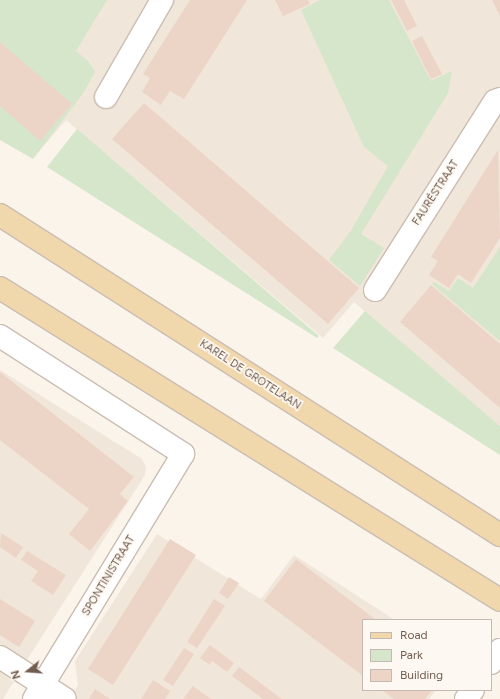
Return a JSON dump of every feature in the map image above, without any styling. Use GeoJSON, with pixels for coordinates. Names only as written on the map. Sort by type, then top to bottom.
{"type":"FeatureCollection","features":[{"type":"Feature","properties":{"kind":"main road","name":"KAREL DE GROTELAAN"},"geometry":{"type":"LineString","coordinates":[[0,215],[500,535]]}},
{"type":"Feature","properties":{"kind":"main road"},"geometry":{"type":"LineString","coordinates":[[0,288],[500,600]]}},
{"type":"Feature","properties":{"kind":"street"},"geometry":{"type":"LineString","coordinates":[[106,97],[162,0]]}},
{"type":"Feature","properties":{"kind":"street","name":"FAURÉSTRAAT"},"geometry":{"type":"LineString","coordinates":[[375,290],[491,108],[500,99]]}},
{"type":"Feature","properties":{"kind":"street","name":"SPONTINISTRAAT"},"geometry":{"type":"LineString","coordinates":[[0,336],[184,454],[38,692]]}},
{"type":"Feature","properties":{"kind":"street"},"geometry":{"type":"LineString","coordinates":[[492,662],[500,650]]}},
{"type":"Feature","properties":{"kind":"street"},"geometry":{"type":"LineString","coordinates":[[0,657],[38,692],[65,699]]}},
{"type":"Feature","properties":{"kind":"shaded area"},"geometry":{"type":"Polygon","coordinates":[[[0,0],[500,0],[500,427],[354,302],[323,338],[66,120],[35,156],[0,0]]]}},
{"type":"Feature","properties":{"kind":"shaded area"},"geometry":{"type":"Polygon","coordinates":[[[0,370],[142,459],[146,467],[145,475],[23,666],[0,651],[0,370]]]}},
{"type":"Feature","properties":{"kind":"shaded area"},"geometry":{"type":"Polygon","coordinates":[[[157,534],[261,599],[294,555],[393,619],[362,619],[362,691],[435,691],[429,699],[75,699],[71,697],[78,685],[75,661],[157,534]]]}},
{"type":"Feature","properties":{"kind":"shaded area"},"geometry":{"type":"Polygon","coordinates":[[[0,667],[16,678],[3,699],[0,699],[0,667]]]}},
{"type":"Feature","properties":{"kind":"green space"},"geometry":{"type":"Polygon","coordinates":[[[0,0],[107,0],[76,51],[89,62],[95,72],[82,95],[33,159],[0,140],[0,0]]]}},
{"type":"Feature","properties":{"kind":"green space"},"geometry":{"type":"Polygon","coordinates":[[[320,0],[389,0],[431,81],[452,71],[448,93],[361,234],[384,248],[360,286],[329,260],[350,232],[388,166],[364,147],[301,10],[320,0]]]}},
{"type":"Feature","properties":{"kind":"green space"},"geometry":{"type":"Polygon","coordinates":[[[77,129],[319,336],[317,338],[47,167],[77,129]]]}},
{"type":"Feature","properties":{"kind":"green space"},"geometry":{"type":"Polygon","coordinates":[[[500,247],[500,341],[432,284],[434,282],[449,291],[458,278],[473,288],[500,247]]]}},
{"type":"Feature","properties":{"kind":"green space"},"geometry":{"type":"Polygon","coordinates":[[[365,311],[500,426],[500,455],[333,348],[365,311]]]}},
{"type":"Feature","properties":{"kind":"building"},"geometry":{"type":"Polygon","coordinates":[[[190,0],[247,0],[184,99],[170,91],[161,105],[142,92],[150,78],[143,74],[190,0]]]}},
{"type":"Feature","properties":{"kind":"building"},"geometry":{"type":"Polygon","coordinates":[[[275,0],[308,0],[310,4],[283,16],[275,0]]]}},
{"type":"Feature","properties":{"kind":"building"},"geometry":{"type":"Polygon","coordinates":[[[391,0],[404,0],[417,26],[407,31],[391,0]]]}},
{"type":"Feature","properties":{"kind":"building"},"geometry":{"type":"Polygon","coordinates":[[[492,0],[500,0],[500,16],[492,0]]]}},
{"type":"Feature","properties":{"kind":"building"},"geometry":{"type":"Polygon","coordinates":[[[422,36],[442,74],[431,79],[412,41],[422,36]]]}},
{"type":"Feature","properties":{"kind":"building"},"geometry":{"type":"Polygon","coordinates":[[[0,42],[72,104],[40,141],[0,106],[0,42]]]}},
{"type":"Feature","properties":{"kind":"building"},"geometry":{"type":"Polygon","coordinates":[[[144,103],[359,288],[328,324],[112,139],[144,103]]]}},
{"type":"Feature","properties":{"kind":"building"},"geometry":{"type":"Polygon","coordinates":[[[498,150],[500,238],[471,283],[458,274],[449,288],[429,275],[438,261],[431,257],[498,150]]]}},
{"type":"Feature","properties":{"kind":"building"},"geometry":{"type":"Polygon","coordinates":[[[431,285],[500,344],[500,408],[400,322],[431,285]]]}},
{"type":"Feature","properties":{"kind":"building"},"geometry":{"type":"Polygon","coordinates":[[[0,372],[134,477],[120,494],[128,501],[90,551],[69,534],[89,509],[0,440],[0,372]]]}},
{"type":"Feature","properties":{"kind":"building"},"geometry":{"type":"Polygon","coordinates":[[[1,533],[23,547],[16,558],[0,547],[1,533]]]}},
{"type":"Feature","properties":{"kind":"building"},"geometry":{"type":"Polygon","coordinates":[[[170,539],[196,555],[113,685],[88,669],[170,539]]]}},
{"type":"Feature","properties":{"kind":"building"},"geometry":{"type":"Polygon","coordinates":[[[27,551],[66,575],[53,595],[31,581],[38,571],[21,560],[27,551]]]}},
{"type":"Feature","properties":{"kind":"building"},"geometry":{"type":"Polygon","coordinates":[[[296,559],[375,619],[362,619],[362,675],[264,601],[296,559]]]}},
{"type":"Feature","properties":{"kind":"building"},"geometry":{"type":"Polygon","coordinates":[[[229,577],[239,583],[228,599],[219,593],[229,577]]]}},
{"type":"Feature","properties":{"kind":"building"},"geometry":{"type":"Polygon","coordinates":[[[0,599],[35,621],[19,647],[0,635],[0,599]]]}},
{"type":"Feature","properties":{"kind":"building"},"geometry":{"type":"Polygon","coordinates":[[[214,599],[225,606],[197,648],[187,642],[214,599]]]}},
{"type":"Feature","properties":{"kind":"building"},"geometry":{"type":"Polygon","coordinates":[[[210,645],[234,663],[227,672],[212,661],[210,665],[200,658],[210,645]]]}},
{"type":"Feature","properties":{"kind":"building"},"geometry":{"type":"Polygon","coordinates":[[[184,648],[194,654],[173,686],[163,680],[184,648]]]}},
{"type":"Feature","properties":{"kind":"building"},"geometry":{"type":"Polygon","coordinates":[[[239,667],[282,699],[263,699],[232,676],[239,667]]]}},
{"type":"Feature","properties":{"kind":"building"},"geometry":{"type":"Polygon","coordinates":[[[153,680],[170,691],[165,699],[141,699],[153,680]]]}},
{"type":"Feature","properties":{"kind":"building"},"geometry":{"type":"Polygon","coordinates":[[[193,686],[211,699],[183,699],[193,686]]]}},
{"type":"Feature","properties":{"kind":"building"},"geometry":{"type":"Polygon","coordinates":[[[95,689],[110,699],[89,699],[95,689]]]}},
{"type":"Feature","properties":{"kind":"building"},"geometry":{"type":"Polygon","coordinates":[[[383,691],[431,691],[425,699],[394,699],[383,691]]]}}]}
